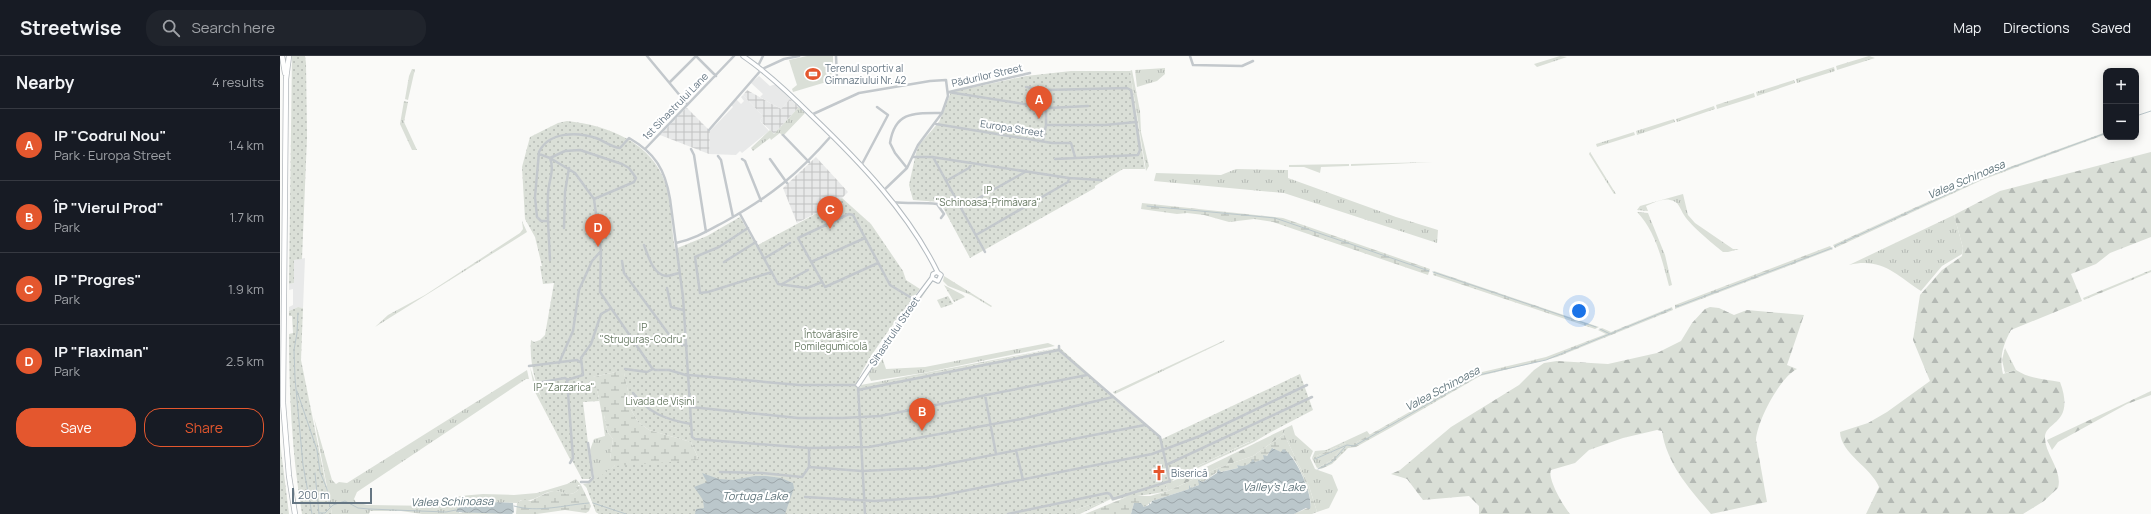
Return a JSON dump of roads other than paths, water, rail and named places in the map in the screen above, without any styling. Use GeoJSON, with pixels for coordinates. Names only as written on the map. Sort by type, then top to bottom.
{"type":"FeatureCollection","features":[{"type":"Feature","properties":{"kind":"highway"},"geometry":{"type":"LineString","coordinates":[[282,56],[286,79]]}},
{"type":"Feature","properties":{"kind":"highway"},"geometry":{"type":"LineString","coordinates":[[289,56],[286,79],[281,346],[285,437],[296,514]]}},
{"type":"Feature","properties":{"kind":"street"},"geometry":{"type":"LineString","coordinates":[[647,56],[687,104]]}},
{"type":"Feature","properties":{"kind":"street","name":"1st Sihastrului Lane"},"geometry":{"type":"LineString","coordinates":[[670,82],[696,56],[716,76]]}},
{"type":"Feature","properties":{"kind":"street","name":"1st Sihastrului Lane"},"geometry":{"type":"LineString","coordinates":[[646,148],[734,56]]}},
{"type":"Feature","properties":{"kind":"street"},"geometry":{"type":"LineString","coordinates":[[743,56],[762,69],[832,135],[883,191],[930,257],[938,273]]}},
{"type":"Feature","properties":{"kind":"street"},"geometry":{"type":"LineString","coordinates":[[758,66],[763,56]]}},
{"type":"Feature","properties":{"kind":"street"},"geometry":{"type":"LineString","coordinates":[[709,130],[762,69],[784,59],[799,56]]}},
{"type":"Feature","properties":{"kind":"street"},"geometry":{"type":"LineString","coordinates":[[834,81],[837,78],[836,56]]}},
{"type":"Feature","properties":{"kind":"street"},"geometry":{"type":"LineString","coordinates":[[1190,56],[1193,65],[1242,66],[1253,61]]}},
{"type":"Feature","properties":{"kind":"street","name":"Pădurilor Street"},"geometry":{"type":"LineString","coordinates":[[948,92],[1030,73]]}},
{"type":"Feature","properties":{"kind":"street","name":"Pădurilor Street"},"geometry":{"type":"LineString","coordinates":[[811,115],[859,93],[944,79],[947,82],[948,92],[942,113],[936,124],[920,141],[907,168],[883,191]]}},
{"type":"Feature","properties":{"kind":"street"},"geometry":{"type":"LineString","coordinates":[[1026,87],[1046,90],[1129,88],[1131,90],[1140,154],[1055,159]]}},
{"type":"Feature","properties":{"kind":"street"},"geometry":{"type":"LineString","coordinates":[[1043,140],[1046,125],[1046,90]]}},
{"type":"Feature","properties":{"kind":"street"},"geometry":{"type":"LineString","coordinates":[[948,92],[1046,107],[1088,106]]}},
{"type":"Feature","properties":{"kind":"street"},"geometry":{"type":"LineString","coordinates":[[860,167],[888,115],[877,108]]}},
{"type":"Feature","properties":{"kind":"street"},"geometry":{"type":"LineString","coordinates":[[907,168],[890,144],[898,121],[902,117],[919,114],[942,113]]}},
{"type":"Feature","properties":{"kind":"street"},"geometry":{"type":"LineString","coordinates":[[1046,125],[1118,124],[1136,122]]}},
{"type":"Feature","properties":{"kind":"street","name":"Europa Street"},"geometry":{"type":"LineString","coordinates":[[936,124],[1071,143],[1075,157]]}},
{"type":"Feature","properties":{"kind":"street"},"geometry":{"type":"LineString","coordinates":[[548,221],[541,221],[537,217],[535,197],[539,154],[541,148],[551,140],[565,134],[585,135],[617,148],[623,146],[629,138],[646,148],[659,166],[668,184],[687,346],[692,437],[698,440],[809,448],[882,446],[990,425],[1089,404],[1113,397]]}},
{"type":"Feature","properties":{"kind":"street"},"geometry":{"type":"LineString","coordinates":[[783,135],[809,162]]}},
{"type":"Feature","properties":{"kind":"street"},"geometry":{"type":"LineString","coordinates":[[676,242],[691,240],[761,201],[787,183],[809,162],[832,135]]}},
{"type":"Feature","properties":{"kind":"street"},"geometry":{"type":"LineString","coordinates":[[691,149],[694,155],[706,232]]}},
{"type":"Feature","properties":{"kind":"street"},"geometry":{"type":"LineString","coordinates":[[550,158],[565,151],[580,150],[622,164],[634,174],[636,178],[634,182],[594,199]]}},
{"type":"Feature","properties":{"kind":"street"},"geometry":{"type":"LineString","coordinates":[[539,154],[569,168],[579,177],[594,199],[600,251],[600,290],[610,309],[618,316],[653,369]]}},
{"type":"Feature","properties":{"kind":"street"},"geometry":{"type":"LineString","coordinates":[[718,156],[721,160],[733,217]]}},
{"type":"Feature","properties":{"kind":"street"},"geometry":{"type":"LineString","coordinates":[[913,157],[932,157],[1069,178],[1101,180]]}},
{"type":"Feature","properties":{"kind":"street"},"geometry":{"type":"LineString","coordinates":[[932,157],[985,252]]}},
{"type":"Feature","properties":{"kind":"street"},"geometry":{"type":"LineString","coordinates":[[550,158],[552,175],[548,193],[550,260]]}},
{"type":"Feature","properties":{"kind":"street"},"geometry":{"type":"LineString","coordinates":[[742,159],[745,161],[761,201]]}},
{"type":"Feature","properties":{"kind":"street"},"geometry":{"type":"LineString","coordinates":[[770,159],[787,183]]}},
{"type":"Feature","properties":{"kind":"street"},"geometry":{"type":"LineString","coordinates":[[946,181],[969,168],[972,163]]}},
{"type":"Feature","properties":{"kind":"street"},"geometry":{"type":"LineString","coordinates":[[564,228],[565,192],[569,168]]}},
{"type":"Feature","properties":{"kind":"street"},"geometry":{"type":"LineString","coordinates":[[961,208],[1026,171]]}},
{"type":"Feature","properties":{"kind":"street"},"geometry":{"type":"LineString","coordinates":[[976,235],[1068,182],[1069,178]]}},
{"type":"Feature","properties":{"kind":"street"},"geometry":{"type":"LineString","coordinates":[[890,202],[907,204],[920,202],[937,204],[944,214],[941,218]]}},
{"type":"Feature","properties":{"kind":"street"},"geometry":{"type":"LineString","coordinates":[[740,214],[778,284],[806,288],[822,282]]}},
{"type":"Feature","properties":{"kind":"street"},"geometry":{"type":"LineString","coordinates":[[878,263],[825,287],[798,240],[801,236],[851,214],[865,238],[890,285],[915,300]]}},
{"type":"Feature","properties":{"kind":"street"},"geometry":{"type":"LineString","coordinates":[[748,228],[719,247],[695,257],[700,293],[708,292],[772,272]]}},
{"type":"Feature","properties":{"kind":"street"},"geometry":{"type":"LineString","coordinates":[[811,262],[865,238]]}},
{"type":"Feature","properties":{"kind":"street"},"geometry":{"type":"LineString","coordinates":[[724,262],[756,242]]}},
{"type":"Feature","properties":{"kind":"street"},"geometry":{"type":"LineString","coordinates":[[765,258],[790,243]]}},
{"type":"Feature","properties":{"kind":"street"},"geometry":{"type":"LineString","coordinates":[[644,245],[650,262],[660,273],[667,276],[679,273]]}},
{"type":"Feature","properties":{"kind":"street"},"geometry":{"type":"LineString","coordinates":[[559,364],[573,331],[579,290],[592,261],[600,251]]}},
{"type":"Feature","properties":{"kind":"street"},"geometry":{"type":"LineString","coordinates":[[622,261],[624,273],[670,336],[676,342],[687,346]]}},
{"type":"Feature","properties":{"kind":"street"},"geometry":{"type":"LineString","coordinates":[[782,285],[808,270]]}},
{"type":"Feature","properties":{"kind":"street","name":"Sihastrului Street"},"geometry":{"type":"LineString","coordinates":[[858,388],[915,300],[932,278],[933,274],[938,273],[941,276],[939,280],[935,281],[932,278]]}},
{"type":"Feature","properties":{"kind":"street"},"geometry":{"type":"LineString","coordinates":[[667,288],[671,307],[683,310]]}},
{"type":"Feature","properties":{"kind":"street"},"geometry":{"type":"LineString","coordinates":[[537,383],[565,378],[568,380],[583,375],[581,362],[582,357],[591,344],[601,314],[610,309]]}},
{"type":"Feature","properties":{"kind":"street"},"geometry":{"type":"LineString","coordinates":[[1008,514],[1106,493],[1110,494],[1113,500],[1170,481],[1160,437],[1059,350],[1059,346]]}},
{"type":"Feature","properties":{"kind":"street"},"geometry":{"type":"LineString","coordinates":[[626,369],[647,372],[653,369],[689,375],[858,388],[1059,350]]}},
{"type":"Feature","properties":{"kind":"street"},"geometry":{"type":"LineString","coordinates":[[529,366],[559,364],[576,360],[581,362]]}},
{"type":"Feature","properties":{"kind":"street"},"geometry":{"type":"LineString","coordinates":[[691,408],[798,418],[885,415],[1087,374]]}},
{"type":"Feature","properties":{"kind":"street"},"geometry":{"type":"LineString","coordinates":[[568,380],[574,458],[570,463]]}},
{"type":"Feature","properties":{"kind":"street"},"geometry":{"type":"LineString","coordinates":[[805,497],[864,501],[932,497],[1164,451],[1200,436],[1307,385]]}},
{"type":"Feature","properties":{"kind":"street"},"geometry":{"type":"LineString","coordinates":[[858,388],[865,514]]}},
{"type":"Feature","properties":{"kind":"street"},"geometry":{"type":"LineString","coordinates":[[632,393],[641,404],[656,414],[668,419],[691,424]]}},
{"type":"Feature","properties":{"kind":"street"},"geometry":{"type":"LineString","coordinates":[[985,395],[996,454]]}},
{"type":"Feature","properties":{"kind":"street"},"geometry":{"type":"LineString","coordinates":[[1166,465],[1312,397]]}},
{"type":"Feature","properties":{"kind":"street"},"geometry":{"type":"LineString","coordinates":[[809,466],[862,471],[926,468],[1145,424]]}},
{"type":"Feature","properties":{"kind":"street"},"geometry":{"type":"LineString","coordinates":[[581,482],[589,482],[593,478],[588,443]]}},
{"type":"Feature","properties":{"kind":"street"},"geometry":{"type":"LineString","coordinates":[[720,472],[762,472],[802,477],[809,466],[809,448]]}},
{"type":"Feature","properties":{"kind":"street"},"geometry":{"type":"LineString","coordinates":[[1016,450],[1023,480]]}},
{"type":"Feature","properties":{"kind":"water","name":"Valley's Lake"},"geometry":{"type":"Polygon","coordinates":[[[1272,448],[1281,452],[1283,449],[1288,452],[1298,467],[1309,495],[1310,509],[1306,508],[1294,514],[1131,514],[1134,503],[1141,503],[1144,507],[1149,505],[1149,503],[1151,504],[1152,501],[1189,489],[1189,485],[1191,488],[1199,485],[1198,480],[1203,482],[1217,473],[1218,469],[1221,472],[1238,468],[1237,465],[1246,465],[1253,459],[1255,462],[1264,459],[1263,455],[1267,456],[1272,448]]]}},
{"type":"Feature","properties":{"kind":"water","name":"Tortuga Lake"},"geometry":{"type":"Polygon","coordinates":[[[702,473],[719,479],[733,480],[755,476],[781,478],[793,483],[794,488],[785,514],[695,514],[696,509],[704,508],[703,500],[694,487],[707,482],[702,473]]]}},
{"type":"Feature","properties":{"kind":"water"},"geometry":{"type":"Polygon","coordinates":[[[490,502],[513,503],[514,512],[512,514],[507,514],[456,512],[459,504],[490,502]]]}},
{"type":"Feature","properties":{"kind":"waterway","name":"Valea Schinoasa"},"geometry":{"type":"LineString","coordinates":[[2139,115],[2151,111]]}},
{"type":"Feature","properties":{"kind":"waterway","name":"Valea Schinoasa"},"geometry":{"type":"LineString","coordinates":[[1835,246],[1983,178],[2103,134]]}},
{"type":"Feature","properties":{"kind":"waterway"},"geometry":{"type":"LineString","coordinates":[[1147,206],[1275,218],[1429,271]]}},
{"type":"Feature","properties":{"kind":"waterway","name":"Valea Schinoasa"},"geometry":{"type":"LineString","coordinates":[[1676,307],[1832,248]]}},
{"type":"Feature","properties":{"kind":"waterway"},"geometry":{"type":"LineString","coordinates":[[1433,272],[1596,327]]}},
{"type":"Feature","properties":{"kind":"waterway","name":"Valea Schinoasa"},"geometry":{"type":"LineString","coordinates":[[1315,459],[1347,445],[1354,446],[1479,375],[1546,360],[1671,309]]}},
{"type":"Feature","properties":{"kind":"waterway"},"geometry":{"type":"LineString","coordinates":[[298,313],[294,350],[295,378],[303,465],[312,514]]}},
{"type":"Feature","properties":{"kind":"waterway"},"geometry":{"type":"LineString","coordinates":[[1600,329],[1610,334]]}},
{"type":"Feature","properties":{"kind":"waterway"},"geometry":{"type":"LineString","coordinates":[[297,391],[317,450],[320,472],[327,489],[330,507]]}},
{"type":"Feature","properties":{"kind":"waterway"},"geometry":{"type":"LineString","coordinates":[[1318,469],[1332,462],[1345,447]]}},
{"type":"Feature","properties":{"kind":"waterway"},"geometry":{"type":"LineString","coordinates":[[315,473],[319,514]]}},
{"type":"Feature","properties":{"kind":"waterway","name":"Valea Schinoasa"},"geometry":{"type":"LineString","coordinates":[[319,513],[325,513],[333,505],[345,501],[358,508],[369,509],[446,512],[456,510]]}},
{"type":"Feature","properties":{"kind":"waterway","name":"Valea Schinoasa"},"geometry":{"type":"LineString","coordinates":[[514,506],[542,509],[589,503]]}},
{"type":"Feature","properties":{"kind":"waterway","name":"Valea Schinoasa"},"geometry":{"type":"LineString","coordinates":[[593,503],[626,514]]}},
{"type":"Feature","properties":{"kind":"place","name":"Terenul sportiv al Gimnaziului Nr. 42"},"geometry":{"type":"Point","coordinates":[813,74]}},
{"type":"Feature","properties":{"kind":"place","name":"IP \"Codrul Nou\""},"geometry":{"type":"Point","coordinates":[1039,119]}},
{"type":"Feature","properties":{"kind":"place","name":"IP \"Progres\""},"geometry":{"type":"Point","coordinates":[830,229]}},
{"type":"Feature","properties":{"kind":"place","name":"IP \"Flaximan\""},"geometry":{"type":"Point","coordinates":[598,247]}},
{"type":"Feature","properties":{"kind":"place","name":"ÎP \"Vierul Prod\""},"geometry":{"type":"Point","coordinates":[922,431]}},
{"type":"Feature","properties":{"kind":"place","name":"Biserică"},"geometry":{"type":"Point","coordinates":[1159,473]}},
{"type":"Feature","properties":{"kind":"park label","name":"IP \"Schinoasa-Primăvara\""},"geometry":{"type":"Point","coordinates":[988,196]}},
{"type":"Feature","properties":{"kind":"park label","name":"IP \"Struguraș-Codru\""},"geometry":{"type":"Point","coordinates":[643,332]}},
{"type":"Feature","properties":{"kind":"park label","name":"Întovărășire Pomilegumicolă"},"geometry":{"type":"Point","coordinates":[831,340]}},
{"type":"Feature","properties":{"kind":"park label","name":"IP \"Zarzarica\""},"geometry":{"type":"Point","coordinates":[564,387]}},
{"type":"Feature","properties":{"kind":"park label","name":"Livada de Vișini"},"geometry":{"type":"Point","coordinates":[660,401]}}]}
